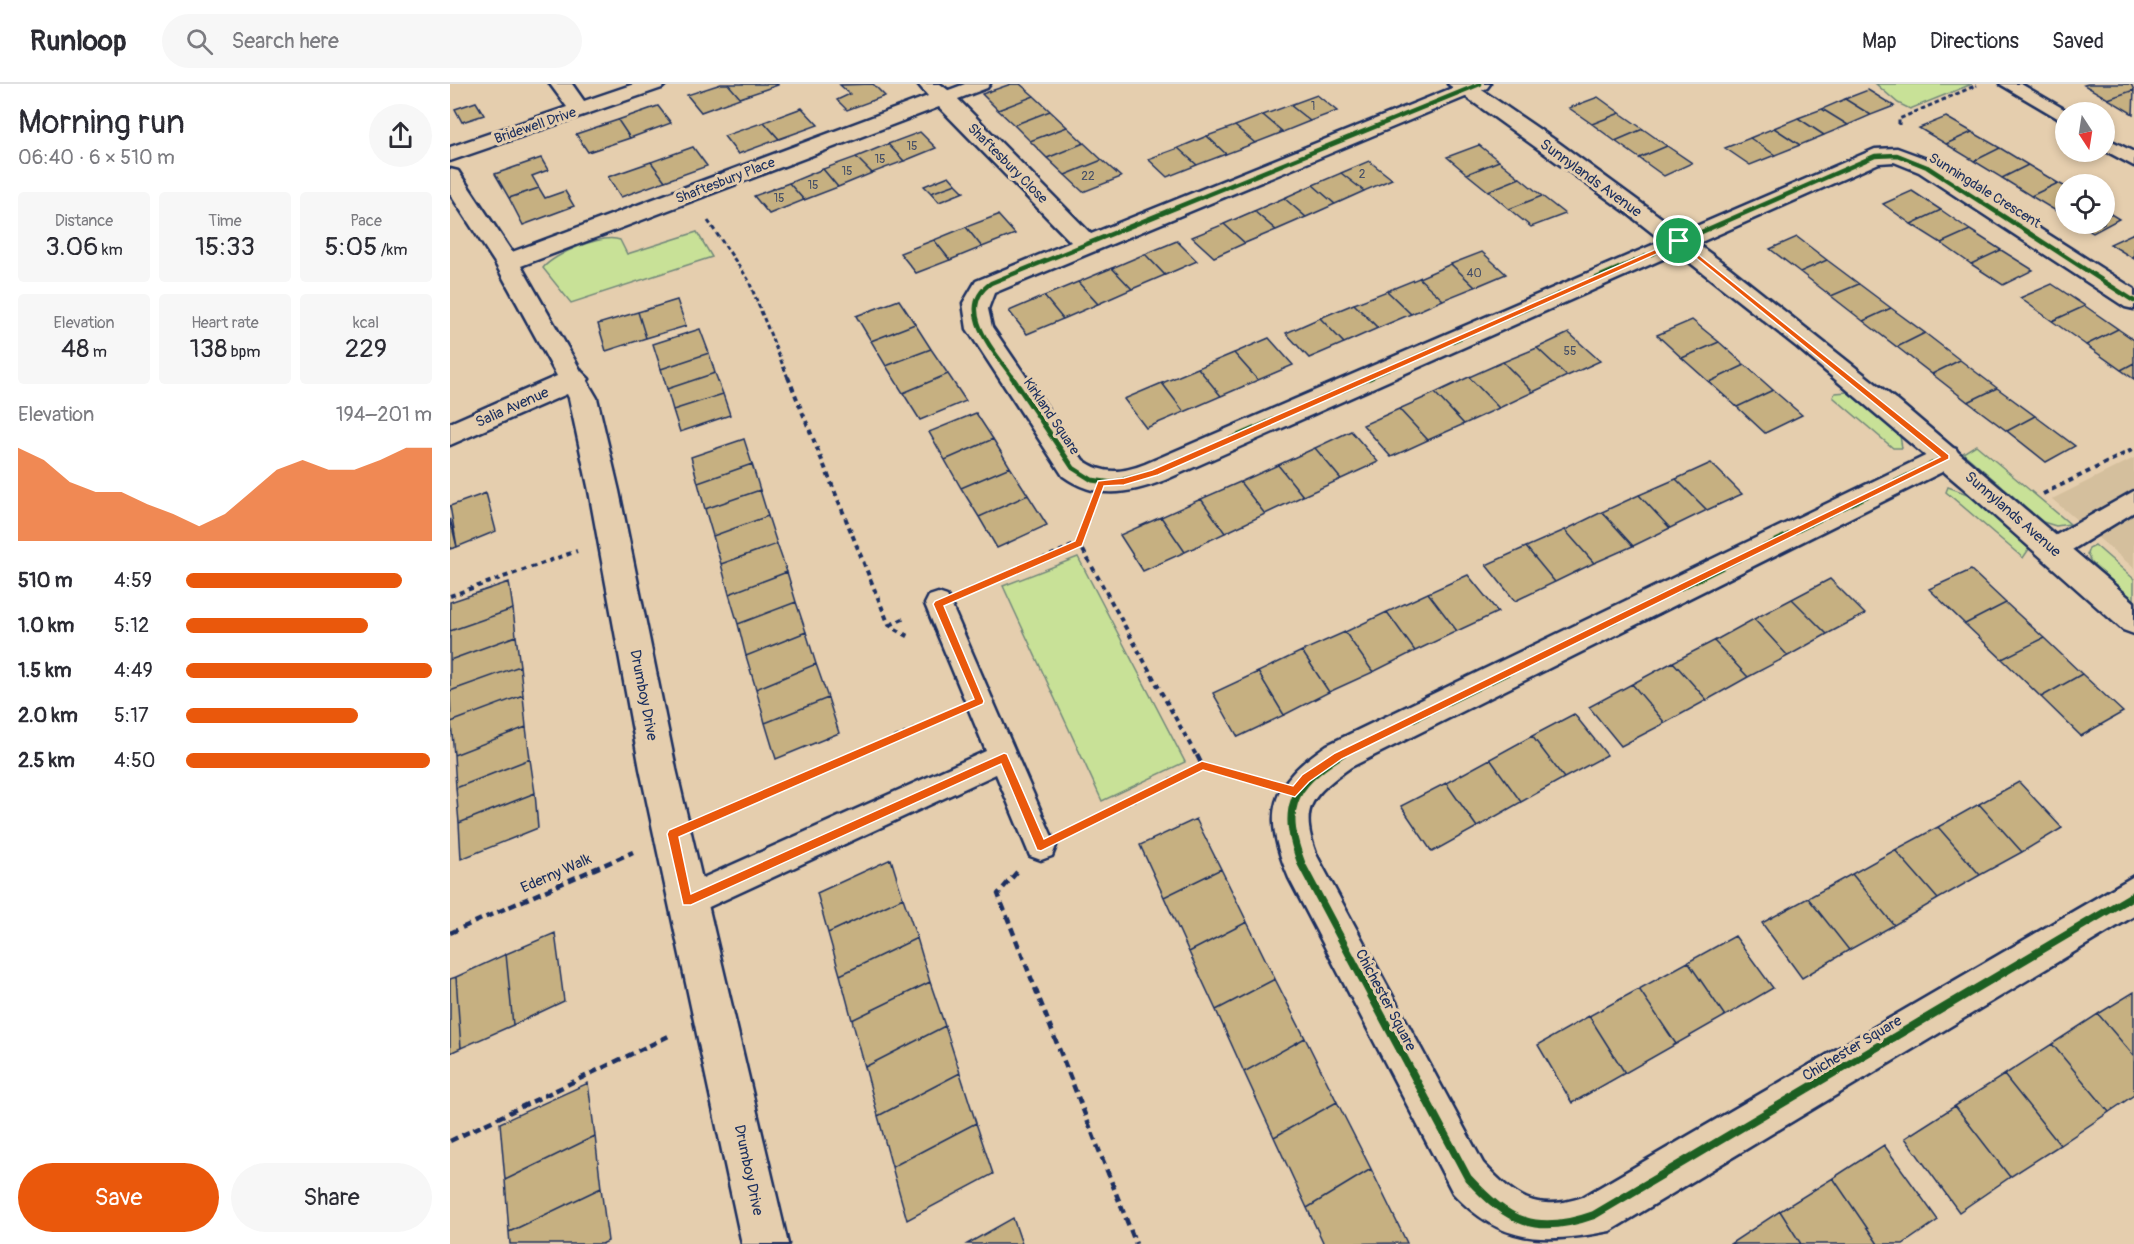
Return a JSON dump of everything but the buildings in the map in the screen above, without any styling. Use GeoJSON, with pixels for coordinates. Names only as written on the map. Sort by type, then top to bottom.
{"type":"FeatureCollection","features":[{"type":"Feature","properties":{"kind":"street"},"geometry":{"type":"LineString","coordinates":[[561,84],[580,110]]}},
{"type":"Feature","properties":{"kind":"street","name":"Bridewell Drive"},"geometry":{"type":"LineString","coordinates":[[450,154],[655,84]]}},
{"type":"Feature","properties":{"kind":"street","name":"Sunnylands Avenue"},"geometry":{"type":"LineString","coordinates":[[1469,86],[1679,241],[2010,510],[2134,621]]}},
{"type":"Feature","properties":{"kind":"street","name":"Kirkland Square"},"geometry":{"type":"LineString","coordinates":[[1101,483],[1084,477],[1070,463],[980,329],[975,314],[976,299],[986,286],[1469,86]]}},
{"type":"Feature","properties":{"kind":"street","name":"Shaftesbury Place"},"geometry":{"type":"LineString","coordinates":[[507,262],[689,194],[936,91]]}},
{"type":"Feature","properties":{"kind":"street","name":"Shaftesbury Close"},"geometry":{"type":"LineString","coordinates":[[936,91],[1086,243]]}},
{"type":"Feature","properties":{"kind":"street","name":"Sunningdale Crescent"},"geometry":{"type":"LineString","coordinates":[[1679,241],[1867,157],[1887,155],[1904,157],[1937,172],[2134,301]]}},
{"type":"Feature","properties":{"kind":"street","name":"Drumboy Drive"},"geometry":{"type":"LineString","coordinates":[[450,176],[507,262],[583,398],[614,538],[687,901],[765,1244]]}},
{"type":"Feature","properties":{"kind":"street"},"geometry":{"type":"LineString","coordinates":[[1101,483],[1124,482],[1155,472],[1679,241]]}},
{"type":"Feature","properties":{"kind":"street","name":"Salia Avenue"},"geometry":{"type":"LineString","coordinates":[[450,435],[574,380]]}},
{"type":"Feature","properties":{"kind":"street"},"geometry":{"type":"LineString","coordinates":[[1295,792],[1306,779],[1339,756],[1946,457]]}},
{"type":"Feature","properties":{"kind":"street","name":"Chichester Square"},"geometry":{"type":"LineString","coordinates":[[1295,792],[1291,800],[1288,822],[1302,865],[1455,1156],[1468,1179],[1486,1199],[1506,1215],[1531,1226],[1566,1224],[1594,1215],[2134,895]]}},
{"type":"Feature","properties":{"kind":"lane"},"geometry":{"type":"LineString","coordinates":[[936,91],[981,84]]}},
{"type":"Feature","properties":{"kind":"lane"},"geometry":{"type":"LineString","coordinates":[[2009,84],[2055,111]]}},
{"type":"Feature","properties":{"kind":"lane"},"geometry":{"type":"LineString","coordinates":[[2115,149],[2134,160]]}},
{"type":"Feature","properties":{"kind":"lane"},"geometry":{"type":"LineString","coordinates":[[2053,549],[2134,500]]}},
{"type":"Feature","properties":{"kind":"lane"},"geometry":{"type":"LineString","coordinates":[[938,604],[1041,846]]}},
{"type":"Feature","properties":{"kind":"lane"},"geometry":{"type":"LineString","coordinates":[[687,901],[1004,758]]}},
{"type":"Feature","properties":{"kind":"path"},"geometry":{"type":"LineString","coordinates":[[1904,157],[1899,119],[1981,84]]}},
{"type":"Feature","properties":{"kind":"path"},"geometry":{"type":"LineString","coordinates":[[689,194],[748,279],[889,625],[966,670]]}},
{"type":"Feature","properties":{"kind":"path"},"geometry":{"type":"LineString","coordinates":[[2010,510],[2134,449]]}},
{"type":"Feature","properties":{"kind":"path"},"geometry":{"type":"LineString","coordinates":[[938,604],[1079,543],[1101,483]]}},
{"type":"Feature","properties":{"kind":"path"},"geometry":{"type":"LineString","coordinates":[[450,596],[614,538]]}},
{"type":"Feature","properties":{"kind":"path"},"geometry":{"type":"LineString","coordinates":[[1079,543],[1202,765]]}},
{"type":"Feature","properties":{"kind":"path"},"geometry":{"type":"LineString","coordinates":[[1136,1244],[998,894],[1041,846],[1202,765],[1295,792]]}},
{"type":"Feature","properties":{"kind":"path"},"geometry":{"type":"LineString","coordinates":[[450,1142],[714,1015]]}},
{"type":"Feature","properties":{"kind":"shaded area"},"geometry":{"type":"Polygon","coordinates":[[[2134,458],[2134,568],[2052,499],[2134,458]]]}},
{"type":"Feature","properties":{"kind":"green space"},"geometry":{"type":"Polygon","coordinates":[[[1876,84],[1972,84],[1910,109],[1898,103],[1876,84]]]}},
{"type":"Feature","properties":{"kind":"green space"},"geometry":{"type":"Polygon","coordinates":[[[697,232],[712,257],[571,303],[543,268],[568,251],[602,239],[620,240],[627,254],[697,232]]]}},
{"type":"Feature","properties":{"kind":"green space"},"geometry":{"type":"Polygon","coordinates":[[[1848,392],[1900,436],[1902,448],[1893,448],[1833,397],[1835,393],[1848,392]]]}},
{"type":"Feature","properties":{"kind":"green space"},"geometry":{"type":"Polygon","coordinates":[[[1976,445],[2070,524],[2056,526],[2043,522],[1963,453],[1976,445]]]}},
{"type":"Feature","properties":{"kind":"green space"},"geometry":{"type":"Polygon","coordinates":[[[1948,487],[1970,495],[2029,549],[2023,558],[1946,492],[1948,487]]]}},
{"type":"Feature","properties":{"kind":"green space"},"geometry":{"type":"Polygon","coordinates":[[[2095,545],[2134,579],[2134,601],[2091,562],[2087,554],[2089,548],[2095,545]]]}},
{"type":"Feature","properties":{"kind":"green space"},"geometry":{"type":"Polygon","coordinates":[[[1078,557],[1185,762],[1102,801],[1003,586],[1078,557]]]}},
{"type":"Feature","properties":{"kind":"cycle path"},"geometry":{"type":"LineString","coordinates":[[1480,84],[985,287],[978,297],[975,309],[980,329],[1073,468],[1092,480],[1112,483],[1133,480],[1155,472],[1875,156],[1897,155],[1927,167],[2134,301]]}},
{"type":"Feature","properties":{"kind":"cycle path"},"geometry":{"type":"LineString","coordinates":[[1946,457],[1339,756],[1308,779],[1292,802],[1290,829],[1302,865],[1468,1178],[1496,1206],[1510,1216],[1539,1226],[1555,1226],[1594,1215],[2134,895]]}},
{"type":"Feature","properties":{"kind":"route"},"geometry":{"type":"LineString","coordinates":[[1679,241],[1946,457],[1339,756],[1306,779],[1295,792],[1202,765],[1041,846],[1004,758],[687,901],[673,834],[980,701],[938,604],[1079,543],[1101,483],[1124,482],[1155,472],[1679,241]]}}]}
